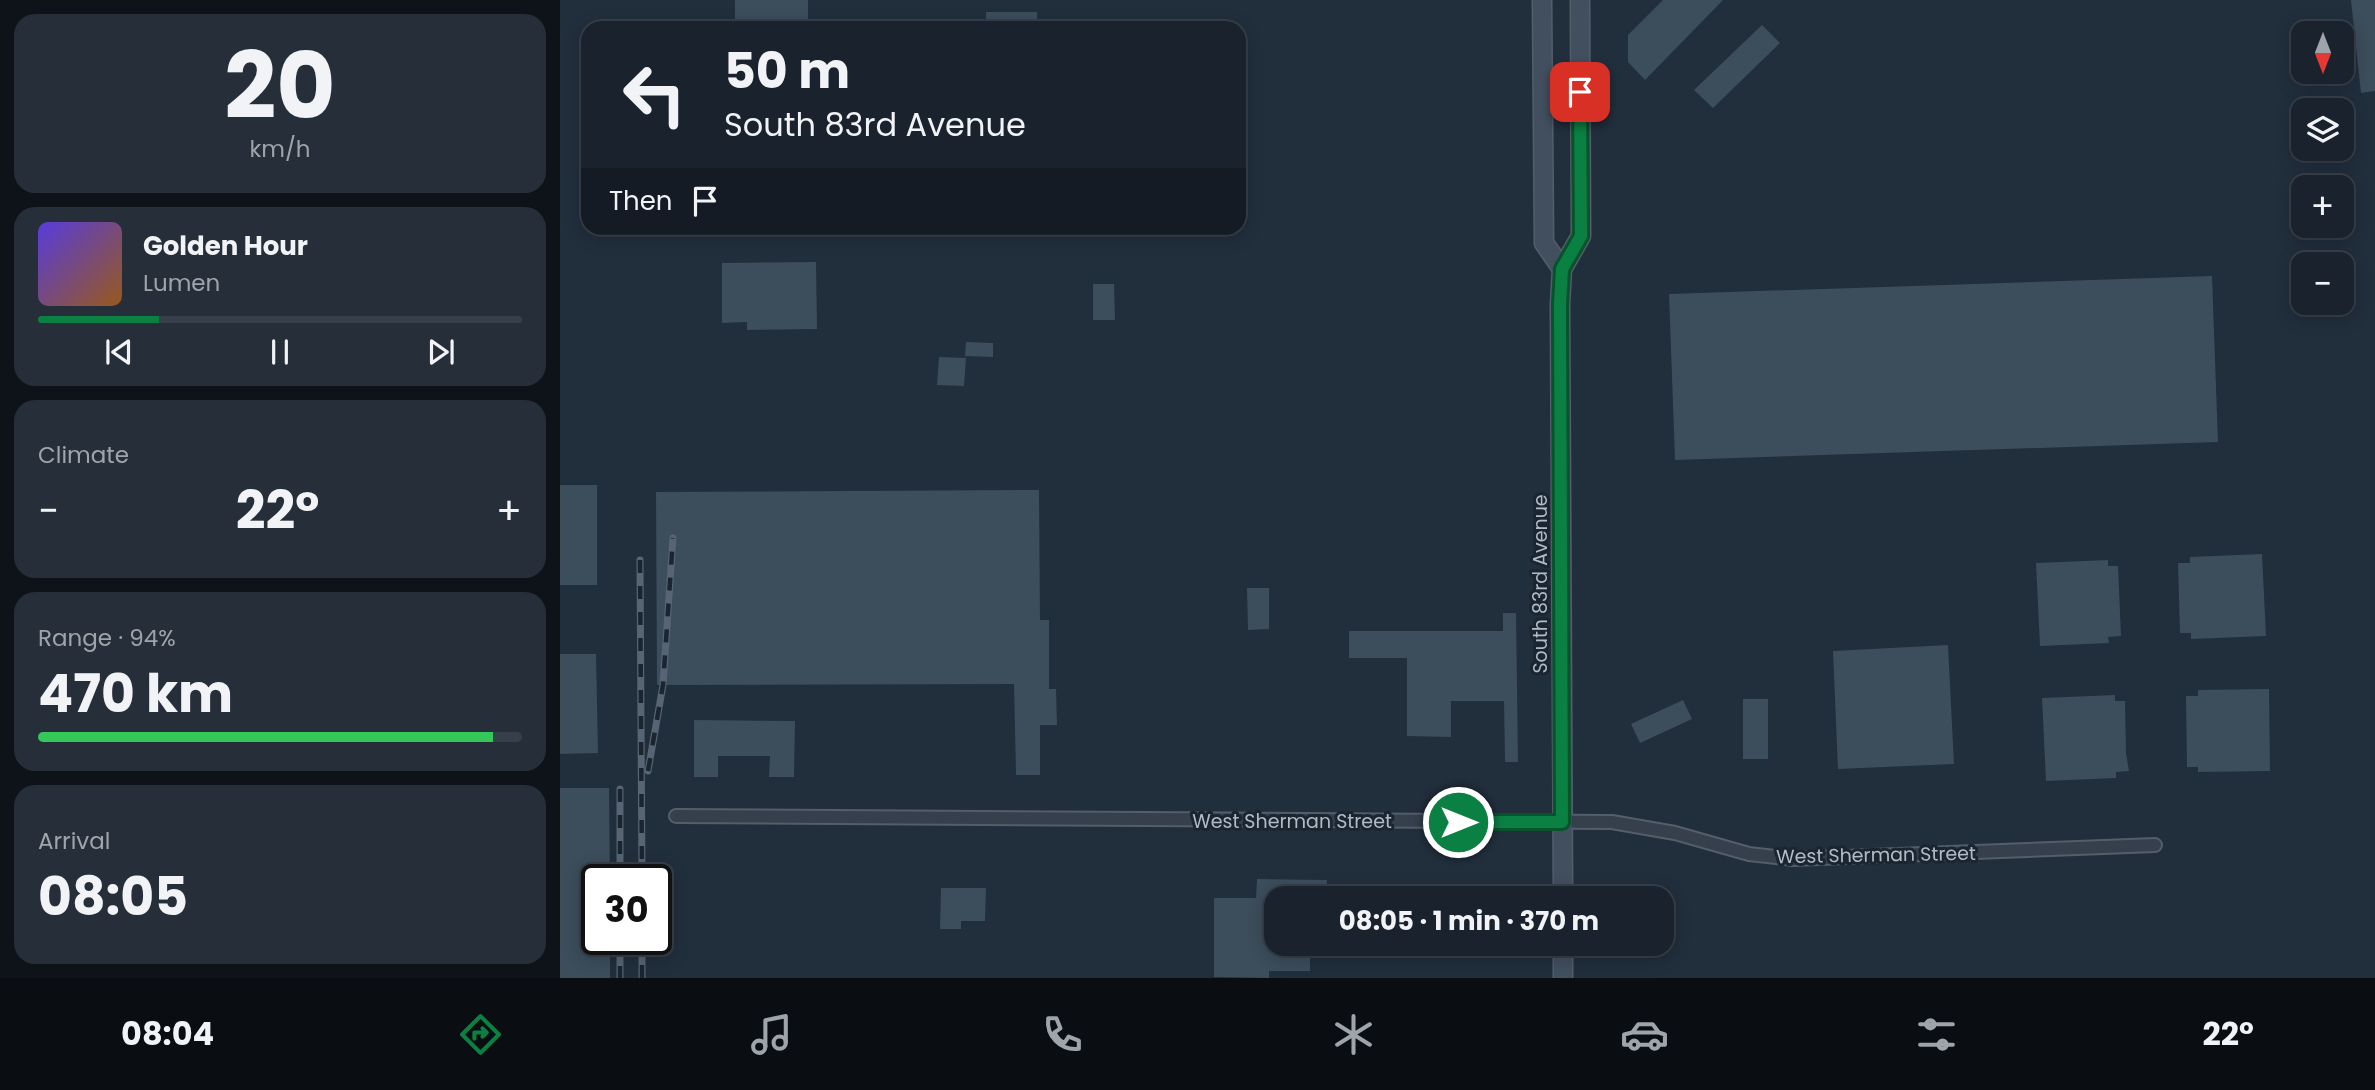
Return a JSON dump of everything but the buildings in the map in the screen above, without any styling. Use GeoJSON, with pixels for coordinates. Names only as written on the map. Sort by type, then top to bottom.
{"type":"FeatureCollection","features":[{"type":"Feature","properties":{"kind":"main road"},"geometry":{"type":"LineString","coordinates":[[1542,0],[1544,243],[1562,269]]}},
{"type":"Feature","properties":{"kind":"main road","name":"South 83rd Avenue"},"geometry":{"type":"LineString","coordinates":[[1563,886],[1560,519],[1562,269],[1581,236],[1580,0]]}},
{"type":"Feature","properties":{"kind":"main road"},"geometry":{"type":"LineString","coordinates":[[1563,956],[1563,978]]}},
{"type":"Feature","properties":{"kind":"street","name":"West Sherman Street"},"geometry":{"type":"LineString","coordinates":[[676,816],[1612,822],[1749,854],[1793,859],[2155,845]]}},
{"type":"Feature","properties":{"kind":"railway"},"geometry":{"type":"LineString","coordinates":[[648,771],[663,685],[673,538]]}},
{"type":"Feature","properties":{"kind":"railway"},"geometry":{"type":"LineString","coordinates":[[640,560],[642,864]]}},
{"type":"Feature","properties":{"kind":"railway"},"geometry":{"type":"LineString","coordinates":[[620,789],[620,864]]}},
{"type":"Feature","properties":{"kind":"railway"},"geometry":{"type":"LineString","coordinates":[[620,955],[620,978]]}},
{"type":"Feature","properties":{"kind":"railway"},"geometry":{"type":"LineString","coordinates":[[642,955],[642,978]]}},
{"type":"Feature","properties":{"kind":"route"},"geometry":{"type":"LineString","coordinates":[[1458,822],[1562,822],[1560,304],[1562,269],[1581,236],[1580,92]]}}]}
